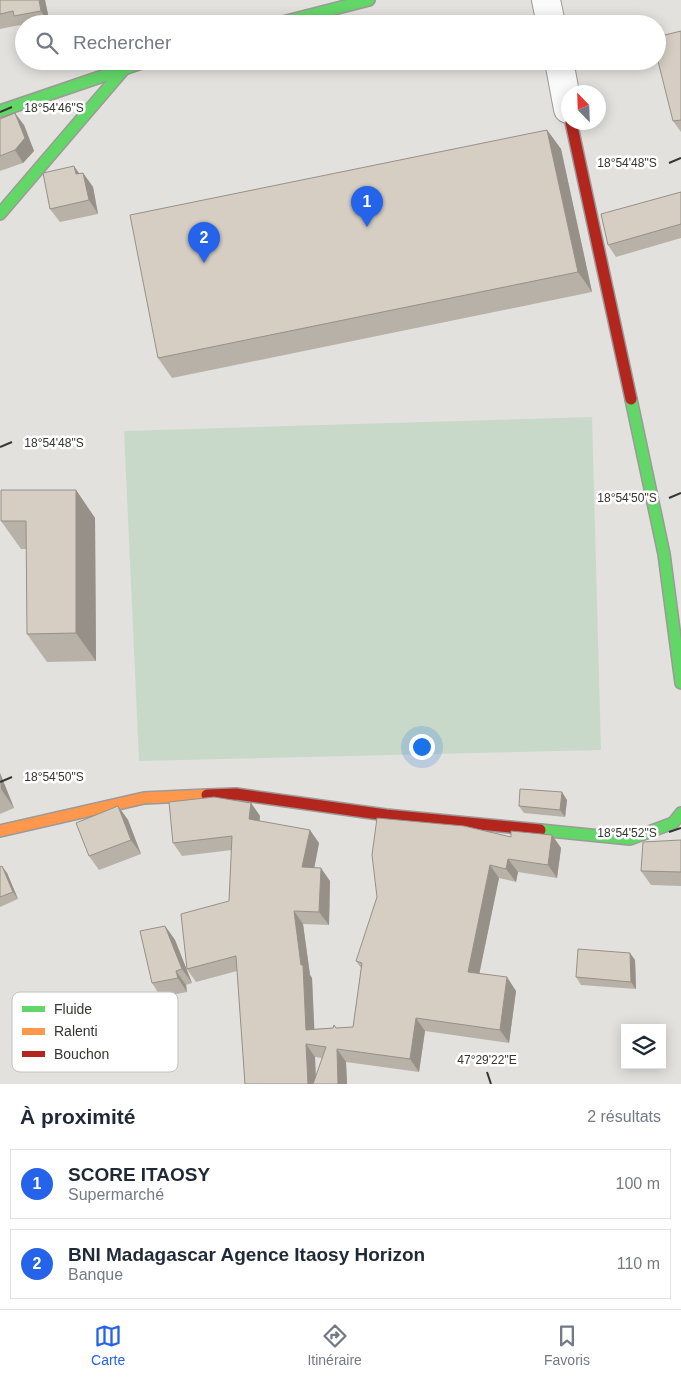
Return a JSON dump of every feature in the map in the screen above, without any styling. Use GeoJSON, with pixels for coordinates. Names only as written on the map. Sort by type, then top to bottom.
{"type":"FeatureCollection","features":[{"type":"Feature","properties":{"kind":"street"},"geometry":{"type":"LineString","coordinates":[[310,15],[369,0]]}},
{"type":"Feature","properties":{"kind":"street"},"geometry":{"type":"LineString","coordinates":[[546,0],[549,15]]}},
{"type":"Feature","properties":{"kind":"street"},"geometry":{"type":"LineString","coordinates":[[0,111],[119,70]]}},
{"type":"Feature","properties":{"kind":"street"},"geometry":{"type":"LineString","coordinates":[[0,214],[123,70]]}},
{"type":"Feature","properties":{"kind":"street"},"geometry":{"type":"LineString","coordinates":[[561,70],[564,85]]}},
{"type":"Feature","properties":{"kind":"street"},"geometry":{"type":"LineString","coordinates":[[573,130],[664,554],[681,683]]}},
{"type":"Feature","properties":{"kind":"street"},"geometry":{"type":"LineString","coordinates":[[0,831],[144,798],[236,794],[386,815],[630,838],[673,823],[681,812]]}},
{"type":"Feature","properties":{"kind":"green space"},"geometry":{"type":"Polygon","coordinates":[[[592,417],[601,750],[139,761],[124,431],[592,417]]]}},
{"type":"Feature","properties":{"kind":"building"},"geometry":{"type":"Polygon","coordinates":[[[0,0],[39,0],[41,11],[14,16],[13,11],[0,14],[0,0]]]}},
{"type":"Feature","properties":{"kind":"building"},"geometry":{"type":"Polygon","coordinates":[[[681,31],[681,120],[673,121],[660,70],[666,70],[666,35],[681,31]]]}},
{"type":"Feature","properties":{"kind":"building"},"geometry":{"type":"Polygon","coordinates":[[[15,113],[25,138],[15,150],[0,156],[0,119],[15,113]]]}},
{"type":"Feature","properties":{"kind":"building"},"geometry":{"type":"Polygon","coordinates":[[[547,130],[578,272],[158,358],[130,215],[547,130]]]}},
{"type":"Feature","properties":{"kind":"building"},"geometry":{"type":"Polygon","coordinates":[[[74,166],[76,174],[83,173],[89,200],[50,209],[43,173],[74,166]]]}},
{"type":"Feature","properties":{"kind":"building"},"geometry":{"type":"Polygon","coordinates":[[[681,192],[681,224],[608,245],[601,214],[681,192]]]}},
{"type":"Feature","properties":{"kind":"building"},"geometry":{"type":"Polygon","coordinates":[[[1,490],[76,490],[76,633],[27,634],[26,521],[1,521],[1,490]]]}},
{"type":"Feature","properties":{"kind":"building"},"geometry":{"type":"Polygon","coordinates":[[[520,789],[562,792],[560,810],[519,806],[520,789]]]}},
{"type":"Feature","properties":{"kind":"building"},"geometry":{"type":"Polygon","coordinates":[[[214,797],[251,803],[249,819],[310,830],[302,867],[321,868],[319,912],[294,911],[301,965],[303,965],[306,1030],[333,1028],[334,1025],[336,1028],[353,1027],[362,963],[356,961],[377,897],[372,855],[377,818],[464,826],[511,837],[511,831],[552,835],[548,865],[508,859],[506,869],[490,865],[468,972],[507,977],[500,1030],[416,1018],[410,1059],[337,1049],[338,1084],[313,1084],[326,1047],[306,1044],[308,1084],[245,1084],[236,956],[187,969],[181,914],[229,901],[232,836],[173,843],[169,802],[214,797]]]}},
{"type":"Feature","properties":{"kind":"building"},"geometry":{"type":"Polygon","coordinates":[[[118,806],[131,840],[89,856],[76,823],[118,806]]]}},
{"type":"Feature","properties":{"kind":"building"},"geometry":{"type":"Polygon","coordinates":[[[681,840],[681,872],[641,871],[643,842],[681,840]]]}},
{"type":"Feature","properties":{"kind":"building"},"geometry":{"type":"Polygon","coordinates":[[[2,866],[13,892],[0,897],[0,867],[2,866]]]}},
{"type":"Feature","properties":{"kind":"building"},"geometry":{"type":"Polygon","coordinates":[[[165,926],[182,969],[176,971],[178,978],[152,983],[140,931],[165,926]]]}},
{"type":"Feature","properties":{"kind":"building"},"geometry":{"type":"Polygon","coordinates":[[[578,949],[630,953],[631,982],[576,977],[578,949]]]}},
{"type":"Feature","properties":{"kind":"traffic: fast"},"geometry":{"type":"LineString","coordinates":[[310,15],[369,0]]}},
{"type":"Feature","properties":{"kind":"traffic: fast"},"geometry":{"type":"LineString","coordinates":[[0,111],[121,70]]}},
{"type":"Feature","properties":{"kind":"traffic: fast"},"geometry":{"type":"LineString","coordinates":[[0,214],[123,70]]}},
{"type":"Feature","properties":{"kind":"traffic: fast"},"geometry":{"type":"LineString","coordinates":[[631,399],[664,554],[681,683]]}},
{"type":"Feature","properties":{"kind":"traffic: fast"},"geometry":{"type":"LineString","coordinates":[[540,830],[630,839],[673,823],[681,813]]}},
{"type":"Feature","properties":{"kind":"traffic: slow"},"geometry":{"type":"LineString","coordinates":[[0,831],[144,798],[207,795]]}},
{"type":"Feature","properties":{"kind":"traffic: jam"},"geometry":{"type":"LineString","coordinates":[[573,130],[631,399]]}},
{"type":"Feature","properties":{"kind":"traffic: jam"},"geometry":{"type":"LineString","coordinates":[[207,795],[236,794],[386,815],[540,830]]}},
{"type":"Feature","properties":{"kind":"place","name":"SCORE ITAOSY"},"geometry":{"type":"Point","coordinates":[367,227]}},
{"type":"Feature","properties":{"kind":"place","name":"BNI Madagascar Agence Itaosy Horizon"},"geometry":{"type":"Point","coordinates":[204,263]}}]}
